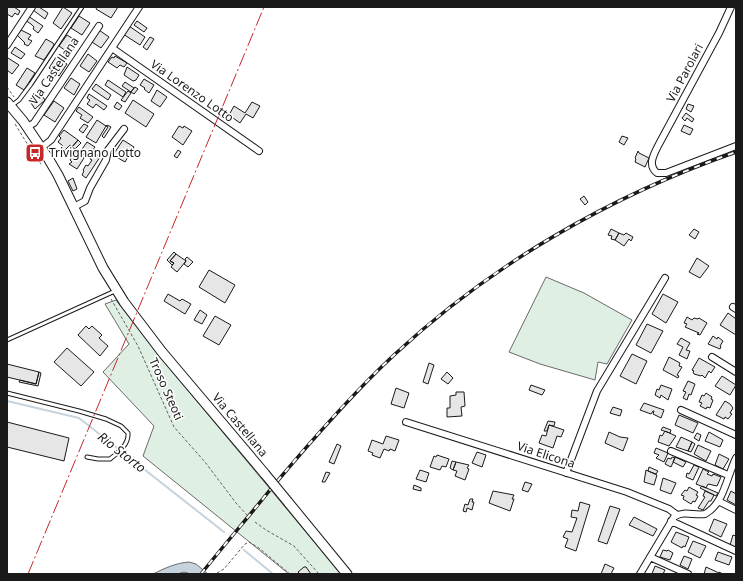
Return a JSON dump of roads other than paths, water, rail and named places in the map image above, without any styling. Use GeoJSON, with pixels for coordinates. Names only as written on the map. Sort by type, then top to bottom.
{"type":"FeatureCollection","features":[{"type":"Feature","properties":{"kind":"main road","name":"Via Castellana"},"geometry":{"type":"LineString","coordinates":[[9,104],[27,127],[58,176],[94,251],[116,290],[150,338],[347,574]]}},
{"type":"Feature","properties":{"kind":"street"},"geometry":{"type":"LineString","coordinates":[[7,45],[32,7]]}},
{"type":"Feature","properties":{"kind":"street"},"geometry":{"type":"LineString","coordinates":[[41,148],[51,140],[138,7]]}},
{"type":"Feature","properties":{"kind":"street","name":"Via Parolari"},"geometry":{"type":"LineString","coordinates":[[731,7],[721,29],[656,149],[651,165],[655,171],[660,174],[666,174],[736,146]]}},
{"type":"Feature","properties":{"kind":"street","name":"Via Castellana"},"geometry":{"type":"LineString","coordinates":[[27,127],[34,123],[99,26]]}},
{"type":"Feature","properties":{"kind":"street","name":"Via Lorenzo Lotto"},"geometry":{"type":"LineString","coordinates":[[112,48],[259,151]]}},
{"type":"Feature","properties":{"kind":"street"},"geometry":{"type":"LineString","coordinates":[[74,207],[85,202],[92,182],[106,160],[108,150],[124,129]]}},
{"type":"Feature","properties":{"kind":"street"},"geometry":{"type":"LineString","coordinates":[[566,473],[597,391],[665,278]]}},
{"type":"Feature","properties":{"kind":"street"},"geometry":{"type":"LineString","coordinates":[[712,357],[736,372]]}},
{"type":"Feature","properties":{"kind":"street"},"geometry":{"type":"LineString","coordinates":[[681,410],[736,435]]}},
{"type":"Feature","properties":{"kind":"street","name":"Via Elicona"},"geometry":{"type":"LineString","coordinates":[[406,422],[642,497],[669,509],[677,515]]}},
{"type":"Feature","properties":{"kind":"street"},"geometry":{"type":"LineString","coordinates":[[671,451],[728,475]]}},
{"type":"Feature","properties":{"kind":"street"},"geometry":{"type":"LineString","coordinates":[[640,574],[671,521],[677,515],[685,513],[705,514],[718,501],[722,495],[728,475],[736,458]]}},
{"type":"Feature","properties":{"kind":"street"},"geometry":{"type":"LineString","coordinates":[[718,501],[736,510]]}},
{"type":"Feature","properties":{"kind":"street"},"geometry":{"type":"LineString","coordinates":[[671,521],[736,551]]}},
{"type":"Feature","properties":{"kind":"street"},"geometry":{"type":"LineString","coordinates":[[650,556],[688,574]]}},
{"type":"Feature","properties":{"kind":"lane","name":"Via Castellana"},"geometry":{"type":"LineString","coordinates":[[9,104],[22,97],[82,7]]}},
{"type":"Feature","properties":{"kind":"lane"},"geometry":{"type":"LineString","coordinates":[[7,340],[116,290]]}},
{"type":"Feature","properties":{"kind":"lane"},"geometry":{"type":"LineString","coordinates":[[7,393],[79,411],[121,426],[128,433],[128,438],[124,446],[117,454],[110,458],[98,459],[87,457]]}},
{"type":"Feature","properties":{"kind":"waterway","name":"Rio Storto"},"geometry":{"type":"LineString","coordinates":[[7,401],[79,418],[224,532]]}},
{"type":"Feature","properties":{"kind":"waterway","name":"Rio Storto"},"geometry":{"type":"LineString","coordinates":[[244,550],[273,574]]}},
{"type":"Feature","properties":{"kind":"railway"},"geometry":{"type":"LineString","coordinates":[[201,574],[303,451],[362,386],[394,355],[471,291],[512,262],[554,236],[598,212],[643,189],[736,152]]}},
{"type":"Feature","properties":{"kind":"place","name":"Trivignano Lotto"},"geometry":{"type":"Point","coordinates":[35,153]}}]}
